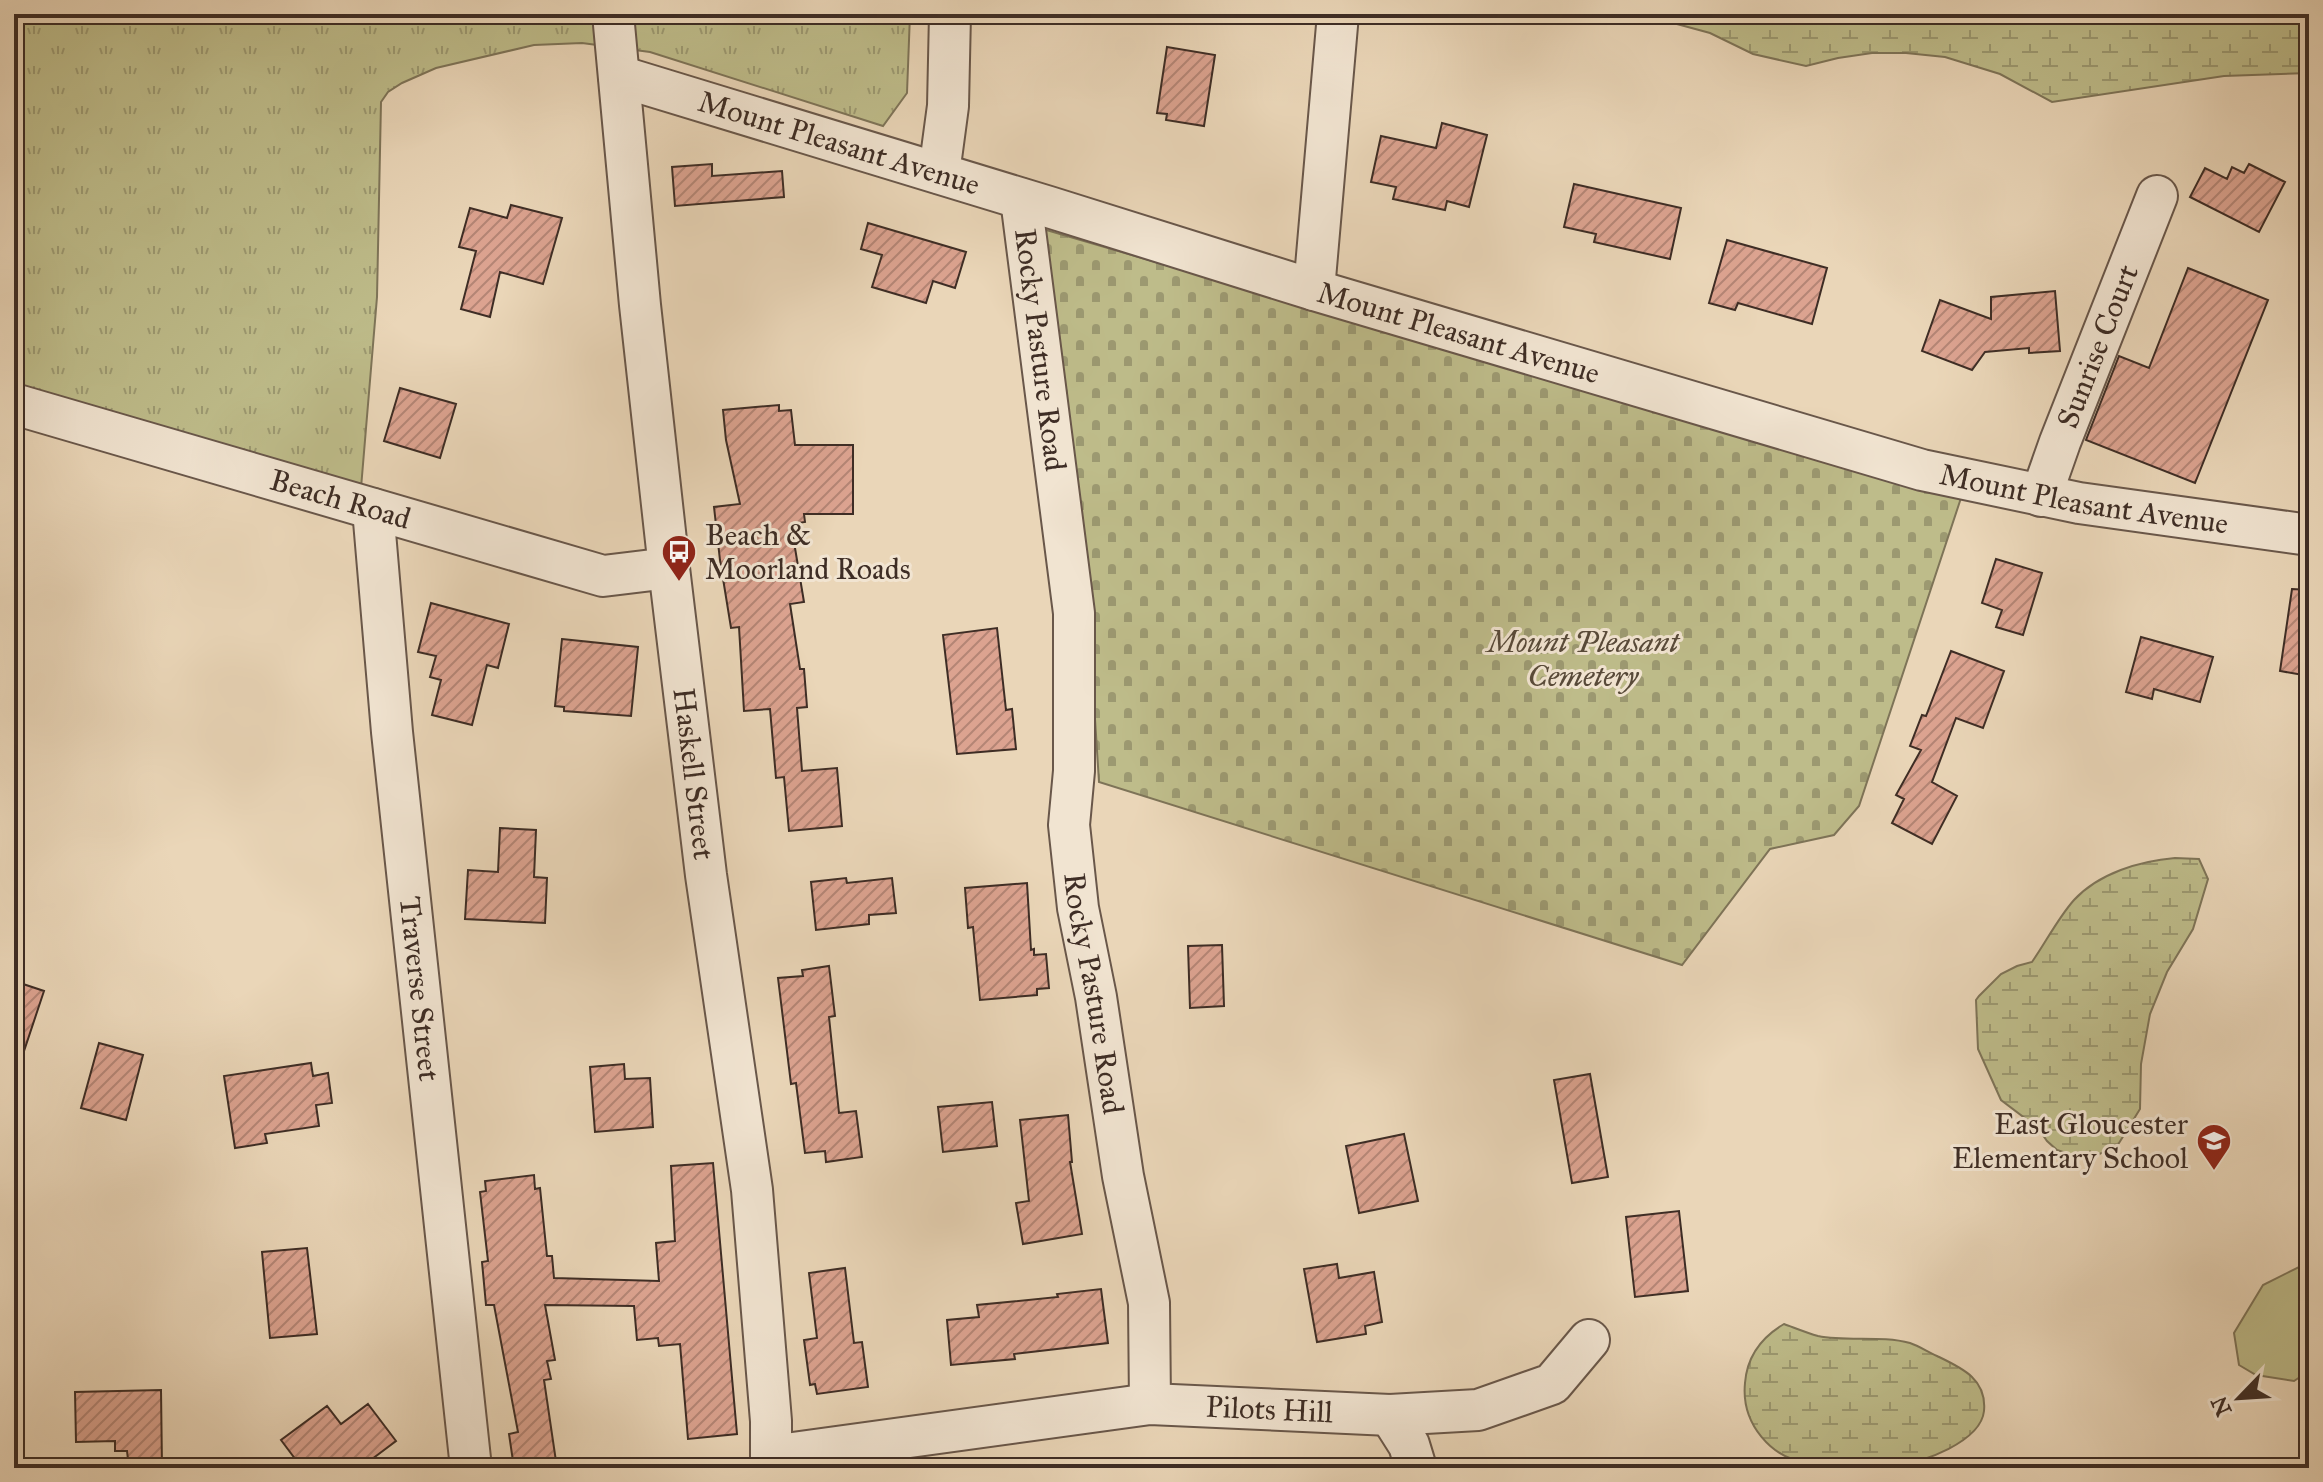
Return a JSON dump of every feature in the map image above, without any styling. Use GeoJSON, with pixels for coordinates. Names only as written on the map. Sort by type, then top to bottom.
{"type":"FeatureCollection","features":[{"type":"Feature","properties":{"kind":"street","name":"Haskell Street"},"geometry":{"type":"LineString","coordinates":[[613,14],[640,305],[669,568],[706,875],[752,1190],[771,1421],[771,1462]]}},
{"type":"Feature","properties":{"kind":"street"},"geometry":{"type":"LineString","coordinates":[[939,173],[948,106],[950,14]]}},
{"type":"Feature","properties":{"kind":"street"},"geometry":{"type":"LineString","coordinates":[[1314,290],[1338,14]]}},
{"type":"Feature","properties":{"kind":"street","name":"Mount Pleasant Avenue"},"geometry":{"type":"LineString","coordinates":[[619,76],[1314,290],[1922,470],[2079,503],[2309,535]]}},
{"type":"Feature","properties":{"kind":"street","name":"Sunrise Court"},"geometry":{"type":"LineString","coordinates":[[2041,496],[2157,196]]}},
{"type":"Feature","properties":{"kind":"street","name":"Rocky Pasture Road"},"geometry":{"type":"LineString","coordinates":[[1021,199],[1074,613],[1074,771],[1069,825],[1078,908],[1096,997],[1123,1176],[1149,1303],[1150,1404]]}},
{"type":"Feature","properties":{"kind":"street","name":"Beach Road"},"geometry":{"type":"LineString","coordinates":[[14,404],[603,576],[669,568]]}},
{"type":"Feature","properties":{"kind":"street","name":"Traverse Street"},"geometry":{"type":"LineString","coordinates":[[373,509],[392,732],[471,1468]]}},
{"type":"Feature","properties":{"kind":"street","name":"Pilots Hill"},"geometry":{"type":"LineString","coordinates":[[1150,1404],[1390,1415],[1478,1410],[1552,1384],[1589,1340]]}},
{"type":"Feature","properties":{"kind":"street"},"geometry":{"type":"LineString","coordinates":[[771,1462],[1150,1404]]}},
{"type":"Feature","properties":{"kind":"street"},"geometry":{"type":"LineString","coordinates":[[1390,1415],[1409,1445],[1416,1468]]}},
{"type":"Feature","properties":{"kind":"green space"},"geometry":{"type":"Polygon","coordinates":[[[14,14],[910,14],[907,93],[883,126],[650,52],[582,43],[534,45],[436,68],[388,92],[381,102],[377,297],[361,488],[14,383],[14,14]]]}},
{"type":"Feature","properties":{"kind":"green space"},"geometry":{"type":"Polygon","coordinates":[[[1640,14],[2309,14],[2309,73],[2224,76],[2052,102],[2000,74],[1945,57],[1872,53],[1806,66],[1753,54],[1710,33],[1640,14]]]}},
{"type":"Feature","properties":{"kind":"green space","name":"Mount Pleasant Cemetery"},"geometry":{"type":"Polygon","coordinates":[[[1043,229],[1961,498],[1859,806],[1834,835],[1770,849],[1682,965],[1099,782],[1088,609],[1043,229]]]}},
{"type":"Feature","properties":{"kind":"green space"},"geometry":{"type":"Polygon","coordinates":[[[2175,858],[2199,859],[2208,879],[2193,929],[2167,972],[2150,1014],[2141,1064],[2140,1109],[2119,1143],[2096,1156],[2075,1156],[2057,1150],[2038,1128],[2001,1100],[1978,1049],[1976,1000],[2001,974],[2032,962],[2068,907],[2095,882],[2134,865],[2175,858]]]}},
{"type":"Feature","properties":{"kind":"green space"},"geometry":{"type":"Polygon","coordinates":[[[2309,1262],[2309,1371],[2294,1381],[2256,1375],[2239,1365],[2234,1333],[2263,1285],[2309,1262]]]}},
{"type":"Feature","properties":{"kind":"green space"},"geometry":{"type":"Polygon","coordinates":[[[1784,1324],[1818,1336],[1888,1339],[1920,1347],[1964,1370],[1977,1383],[1984,1400],[1980,1422],[1973,1432],[1949,1449],[1907,1464],[1890,1465],[1848,1459],[1811,1463],[1783,1455],[1771,1447],[1754,1425],[1745,1398],[1745,1383],[1757,1349],[1784,1324]]]}},
{"type":"Feature","properties":{"kind":"building"},"geometry":{"type":"Polygon","coordinates":[[[1167,47],[1215,55],[1204,126],[1166,120],[1167,114],[1157,113],[1167,47]]]}},
{"type":"Feature","properties":{"kind":"building"},"geometry":{"type":"Polygon","coordinates":[[[1442,123],[1487,135],[1469,207],[1447,201],[1445,210],[1393,199],[1396,187],[1371,182],[1381,136],[1436,148],[1442,123]]]}},
{"type":"Feature","properties":{"kind":"building"},"geometry":{"type":"Polygon","coordinates":[[[712,164],[712,176],[782,171],[784,197],[675,206],[672,167],[712,164]]]}},
{"type":"Feature","properties":{"kind":"building"},"geometry":{"type":"Polygon","coordinates":[[[2249,164],[2285,182],[2259,232],[2190,197],[2205,168],[2227,179],[2232,167],[2244,173],[2249,164]]]}},
{"type":"Feature","properties":{"kind":"building"},"geometry":{"type":"Polygon","coordinates":[[[1574,184],[1681,208],[1670,259],[1594,242],[1596,234],[1564,227],[1574,184]]]}},
{"type":"Feature","properties":{"kind":"building"},"geometry":{"type":"Polygon","coordinates":[[[511,205],[562,218],[543,284],[500,272],[490,317],[461,309],[476,251],[459,247],[470,208],[507,218],[511,205]]]}},
{"type":"Feature","properties":{"kind":"building"},"geometry":{"type":"Polygon","coordinates":[[[868,223],[966,252],[955,288],[933,281],[926,303],[872,287],[882,255],[861,249],[868,223]]]}},
{"type":"Feature","properties":{"kind":"building"},"geometry":{"type":"Polygon","coordinates":[[[1727,240],[1827,268],[1812,324],[1738,303],[1735,310],[1709,303],[1727,240]]]}},
{"type":"Feature","properties":{"kind":"building"},"geometry":{"type":"Polygon","coordinates":[[[2188,268],[2268,300],[2195,483],[2086,440],[2119,356],[2149,368],[2188,268]]]}},
{"type":"Feature","properties":{"kind":"building"},"geometry":{"type":"Polygon","coordinates":[[[2055,291],[2060,351],[2029,353],[2029,348],[1985,352],[1972,370],[1922,351],[1940,300],[1991,319],[1991,297],[2055,291]]]}},
{"type":"Feature","properties":{"kind":"building"},"geometry":{"type":"Polygon","coordinates":[[[400,388],[456,404],[440,458],[384,441],[400,388]]]}},
{"type":"Feature","properties":{"kind":"building"},"geometry":{"type":"Polygon","coordinates":[[[779,405],[779,411],[791,410],[795,445],[853,445],[853,514],[804,514],[805,522],[791,524],[804,602],[790,604],[800,669],[804,669],[807,707],[797,708],[802,771],[837,768],[842,826],[789,831],[784,777],[776,778],[770,709],[744,711],[739,627],[731,628],[714,507],[740,504],[723,410],[779,405]]]}},
{"type":"Feature","properties":{"kind":"building"},"geometry":{"type":"Polygon","coordinates":[[[1996,559],[2042,573],[2023,635],[1996,627],[2002,610],[1982,603],[1996,559]]]}},
{"type":"Feature","properties":{"kind":"building"},"geometry":{"type":"Polygon","coordinates":[[[2292,589],[2309,590],[2309,676],[2280,671],[2292,589]]]}},
{"type":"Feature","properties":{"kind":"building"},"geometry":{"type":"Polygon","coordinates":[[[431,603],[509,624],[498,668],[487,665],[472,725],[432,715],[441,680],[430,677],[436,656],[418,652],[431,603]]]}},
{"type":"Feature","properties":{"kind":"building"},"geometry":{"type":"Polygon","coordinates":[[[997,628],[1006,710],[1012,709],[1016,749],[957,754],[943,635],[997,628]]]}},
{"type":"Feature","properties":{"kind":"building"},"geometry":{"type":"Polygon","coordinates":[[[2141,637],[2213,657],[2200,702],[2154,689],[2152,699],[2126,692],[2141,637]]]}},
{"type":"Feature","properties":{"kind":"building"},"geometry":{"type":"Polygon","coordinates":[[[562,639],[638,647],[631,716],[564,711],[564,707],[555,706],[562,639]]]}},
{"type":"Feature","properties":{"kind":"building"},"geometry":{"type":"Polygon","coordinates":[[[1951,651],[2004,671],[1983,728],[1956,718],[1932,782],[1957,796],[1932,844],[1892,823],[1904,799],[1896,795],[1921,750],[1910,746],[1922,715],[1926,716],[1951,651]]]}},
{"type":"Feature","properties":{"kind":"building"},"geometry":{"type":"Polygon","coordinates":[[[500,828],[536,830],[534,877],[547,878],[545,923],[465,919],[468,870],[498,872],[500,828]]]}},
{"type":"Feature","properties":{"kind":"building"},"geometry":{"type":"Polygon","coordinates":[[[846,878],[847,883],[892,878],[896,913],[869,915],[869,924],[816,930],[811,882],[846,878]]]}},
{"type":"Feature","properties":{"kind":"building"},"geometry":{"type":"Polygon","coordinates":[[[1027,883],[1031,950],[1034,949],[1034,955],[1046,954],[1049,988],[1037,989],[1037,995],[980,1000],[973,927],[968,928],[965,888],[1027,883]]]}},
{"type":"Feature","properties":{"kind":"building"},"geometry":{"type":"Polygon","coordinates":[[[1222,945],[1224,1006],[1190,1008],[1188,946],[1222,945]]]}},
{"type":"Feature","properties":{"kind":"building"},"geometry":{"type":"Polygon","coordinates":[[[829,966],[835,1016],[829,1017],[839,1113],[856,1111],[862,1157],[826,1162],[825,1151],[805,1153],[796,1083],[791,1084],[778,978],[803,976],[802,970],[829,966]]]}},
{"type":"Feature","properties":{"kind":"building"},"geometry":{"type":"Polygon","coordinates":[[[14,981],[44,991],[19,1066],[14,1065],[14,981]]]}},
{"type":"Feature","properties":{"kind":"building"},"geometry":{"type":"Polygon","coordinates":[[[99,1043],[143,1055],[126,1120],[81,1108],[99,1043]]]}},
{"type":"Feature","properties":{"kind":"building"},"geometry":{"type":"Polygon","coordinates":[[[311,1063],[313,1076],[328,1073],[332,1103],[316,1105],[319,1126],[265,1134],[267,1143],[235,1148],[224,1076],[311,1063]]]}},
{"type":"Feature","properties":{"kind":"building"},"geometry":{"type":"Polygon","coordinates":[[[624,1064],[625,1079],[650,1078],[653,1127],[595,1132],[590,1067],[624,1064]]]}},
{"type":"Feature","properties":{"kind":"building"},"geometry":{"type":"Polygon","coordinates":[[[1590,1074],[1608,1177],[1572,1183],[1554,1080],[1590,1074]]]}},
{"type":"Feature","properties":{"kind":"building"},"geometry":{"type":"Polygon","coordinates":[[[992,1102],[997,1146],[943,1152],[938,1107],[992,1102]]]}},
{"type":"Feature","properties":{"kind":"building"},"geometry":{"type":"Polygon","coordinates":[[[1068,1115],[1070,1162],[1082,1234],[1023,1244],[1016,1203],[1029,1201],[1020,1120],[1068,1115]]]}},
{"type":"Feature","properties":{"kind":"building"},"geometry":{"type":"Polygon","coordinates":[[[1404,1134],[1418,1201],[1359,1213],[1346,1146],[1404,1134]]]}},
{"type":"Feature","properties":{"kind":"building"},"geometry":{"type":"Polygon","coordinates":[[[713,1163],[737,1434],[688,1439],[680,1344],[659,1346],[658,1338],[637,1340],[634,1306],[545,1305],[555,1360],[547,1361],[551,1379],[544,1380],[557,1468],[514,1468],[509,1434],[518,1432],[494,1305],[486,1305],[482,1262],[488,1261],[480,1192],[486,1191],[485,1181],[534,1175],[535,1189],[540,1188],[547,1256],[552,1256],[554,1278],[659,1281],[656,1243],[675,1241],[671,1166],[713,1163]]]}},
{"type":"Feature","properties":{"kind":"building"},"geometry":{"type":"Polygon","coordinates":[[[1679,1211],[1688,1291],[1635,1297],[1626,1217],[1679,1211]]]}},
{"type":"Feature","properties":{"kind":"building"},"geometry":{"type":"Polygon","coordinates":[[[307,1248],[317,1334],[270,1338],[262,1252],[307,1248]]]}},
{"type":"Feature","properties":{"kind":"building"},"geometry":{"type":"Polygon","coordinates":[[[1337,1264],[1339,1278],[1374,1272],[1382,1322],[1365,1326],[1366,1334],[1317,1342],[1304,1269],[1337,1264]]]}},
{"type":"Feature","properties":{"kind":"building"},"geometry":{"type":"Polygon","coordinates":[[[845,1268],[854,1343],[862,1342],[868,1387],[817,1394],[815,1384],[810,1385],[804,1340],[817,1338],[809,1273],[845,1268]]]}},
{"type":"Feature","properties":{"kind":"building"},"geometry":{"type":"Polygon","coordinates":[[[1101,1289],[1108,1343],[1014,1354],[1015,1359],[951,1365],[947,1320],[979,1317],[977,1305],[1058,1297],[1057,1294],[1101,1289]]]}},
{"type":"Feature","properties":{"kind":"building"},"geometry":{"type":"Polygon","coordinates":[[[161,1390],[162,1468],[129,1468],[127,1451],[115,1451],[115,1441],[76,1442],[75,1392],[161,1390]]]}},
{"type":"Feature","properties":{"kind":"building"},"geometry":{"type":"Polygon","coordinates":[[[368,1404],[396,1441],[360,1468],[302,1468],[281,1440],[327,1406],[341,1424],[368,1404]]]}},
{"type":"Feature","properties":{"kind":"place","name":"Beach & Moorland Roads"},"geometry":{"type":"Point","coordinates":[679,583]}},
{"type":"Feature","properties":{"kind":"place","name":"East Gloucester Elementary School"},"geometry":{"type":"Point","coordinates":[2214,1172]}}]}
